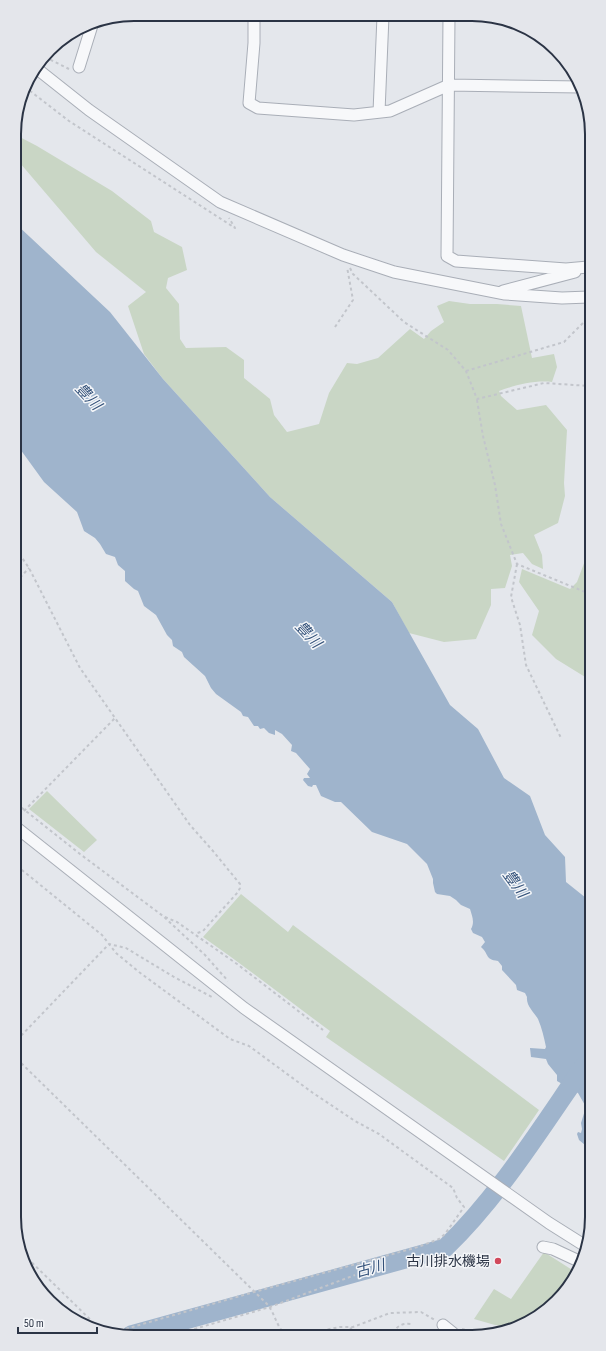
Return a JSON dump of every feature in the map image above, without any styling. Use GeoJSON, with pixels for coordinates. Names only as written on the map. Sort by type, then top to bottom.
{"type":"FeatureCollection","features":[{"type":"Feature","properties":{"kind":"street"},"geometry":{"type":"LineString","coordinates":[[254,21],[254,43],[249,103],[258,108],[354,115],[390,111],[449,86],[574,86]]}},
{"type":"Feature","properties":{"kind":"street"},"geometry":{"type":"LineString","coordinates":[[379,112],[383,21]]}},
{"type":"Feature","properties":{"kind":"street"},"geometry":{"type":"LineString","coordinates":[[449,21],[447,256],[456,260],[566,269],[585,267]]}},
{"type":"Feature","properties":{"kind":"street"},"geometry":{"type":"LineString","coordinates":[[79,67],[90,30]]}},
{"type":"Feature","properties":{"kind":"street"},"geometry":{"type":"LineString","coordinates":[[40,71],[89,110],[220,202],[343,255],[394,272],[499,292],[562,298],[585,297]]}},
{"type":"Feature","properties":{"kind":"street"},"geometry":{"type":"LineString","coordinates":[[499,292],[564,276],[585,268]]}},
{"type":"Feature","properties":{"kind":"street"},"geometry":{"type":"LineString","coordinates":[[21,831],[244,1008],[549,1223],[582,1244]]}},
{"type":"Feature","properties":{"kind":"street"},"geometry":{"type":"LineString","coordinates":[[543,1246],[553,1248],[576,1260]]}},
{"type":"Feature","properties":{"kind":"street"},"geometry":{"type":"LineString","coordinates":[[443,1325],[449,1330]]}},
{"type":"Feature","properties":{"kind":"path"},"geometry":{"type":"LineString","coordinates":[[49,59],[73,71],[79,67]]}},
{"type":"Feature","properties":{"kind":"path"},"geometry":{"type":"LineString","coordinates":[[30,91],[69,122],[235,228],[220,202]]}},
{"type":"Feature","properties":{"kind":"path"},"geometry":{"type":"LineString","coordinates":[[335,327],[352,300],[346,260],[353,274],[404,322],[448,350],[466,371],[477,399],[483,436],[495,485],[501,524],[517,564],[511,597],[520,625],[526,665],[561,738]]}},
{"type":"Feature","properties":{"kind":"path"},"geometry":{"type":"LineString","coordinates":[[466,371],[564,342],[585,321]]}},
{"type":"Feature","properties":{"kind":"path"},"geometry":{"type":"LineString","coordinates":[[477,399],[544,383],[585,386]]}},
{"type":"Feature","properties":{"kind":"path"},"geometry":{"type":"LineString","coordinates":[[21,556],[29,568],[80,668],[190,825],[240,884],[238,892],[203,931],[194,934]]}},
{"type":"Feature","properties":{"kind":"path"},"geometry":{"type":"LineString","coordinates":[[517,564],[585,592]]}},
{"type":"Feature","properties":{"kind":"path"},"geometry":{"type":"LineString","coordinates":[[21,577],[29,568]]}},
{"type":"Feature","properties":{"kind":"path"},"geometry":{"type":"LineString","coordinates":[[24,810],[115,718]]}},
{"type":"Feature","properties":{"kind":"path"},"geometry":{"type":"LineString","coordinates":[[21,807],[164,916],[204,955]]}},
{"type":"Feature","properties":{"kind":"path"},"geometry":{"type":"LineString","coordinates":[[21,869],[102,935],[116,953],[139,972],[230,1039],[249,1046],[313,1093],[355,1121],[379,1134],[453,1188],[457,1198],[464,1207],[439,1239],[418,1247],[123,1330]]}},
{"type":"Feature","properties":{"kind":"path"},"geometry":{"type":"LineString","coordinates":[[164,916],[177,922],[237,964],[323,1030]]}},
{"type":"Feature","properties":{"kind":"path"},"geometry":{"type":"LineString","coordinates":[[109,944],[126,948],[174,977],[215,999]]}},
{"type":"Feature","properties":{"kind":"path"},"geometry":{"type":"LineString","coordinates":[[21,1036],[109,944]]}},
{"type":"Feature","properties":{"kind":"path"},"geometry":{"type":"LineString","coordinates":[[21,1062],[267,1304],[280,1330]]}},
{"type":"Feature","properties":{"kind":"path"},"geometry":{"type":"LineString","coordinates":[[31,1261],[92,1322]]}},
{"type":"Feature","properties":{"kind":"path"},"geometry":{"type":"LineString","coordinates":[[191,1330],[270,1308],[355,1275]]}},
{"type":"Feature","properties":{"kind":"path"},"geometry":{"type":"LineString","coordinates":[[347,1330],[390,1313],[421,1312],[443,1325]]}},
{"type":"Feature","properties":{"kind":"path"},"geometry":{"type":"LineString","coordinates":[[396,1330],[401,1325],[411,1324]]}},
{"type":"Feature","properties":{"kind":"path"},"geometry":{"type":"LineString","coordinates":[[325,1330],[340,1327],[353,1327]]}},
{"type":"Feature","properties":{"kind":"green space"},"geometry":{"type":"Polygon","coordinates":[[[21,138],[112,191],[151,221],[154,232],[182,247],[187,270],[168,278],[166,288],[179,304],[180,339],[186,348],[226,347],[244,360],[244,378],[270,399],[274,415],[287,432],[319,424],[329,393],[347,363],[357,364],[378,358],[410,329],[424,339],[431,331],[444,322],[437,306],[449,301],[470,304],[521,306],[532,358],[554,354],[557,367],[552,382],[525,384],[499,391],[501,396],[517,410],[546,405],[567,430],[564,483],[565,496],[558,523],[534,535],[542,555],[543,569],[532,564],[523,553],[510,555],[512,566],[505,588],[491,589],[491,605],[476,639],[444,642],[409,633],[392,602],[270,497],[163,379],[144,354],[128,306],[146,292],[96,252],[21,164],[21,138]]]}},
{"type":"Feature","properties":{"kind":"green space"},"geometry":{"type":"Polygon","coordinates":[[[585,561],[585,677],[556,659],[532,635],[539,611],[519,582],[522,569],[570,589],[577,582],[585,561]]]}},
{"type":"Feature","properties":{"kind":"green space"},"geometry":{"type":"Polygon","coordinates":[[[47,791],[97,840],[84,852],[29,809],[47,791]]]}},
{"type":"Feature","properties":{"kind":"green space"},"geometry":{"type":"Polygon","coordinates":[[[241,894],[288,932],[293,925],[539,1110],[504,1161],[326,1037],[330,1031],[203,937],[241,894]]]}},
{"type":"Feature","properties":{"kind":"green space"},"geometry":{"type":"Polygon","coordinates":[[[544,1252],[572,1270],[562,1286],[552,1297],[541,1307],[522,1318],[501,1326],[474,1319],[494,1289],[511,1299],[544,1252]]]}},
{"type":"Feature","properties":{"kind":"water","name":"豊川"},"geometry":{"type":"Polygon","coordinates":[[[21,229],[110,312],[163,379],[270,497],[392,602],[450,705],[478,729],[504,778],[530,796],[545,835],[565,857],[566,882],[585,897],[585,1105],[578,1093],[557,1081],[557,1075],[546,1059],[531,1057],[530,1048],[545,1049],[546,1047],[538,1019],[529,1006],[525,993],[517,990],[516,985],[502,970],[502,966],[498,961],[489,958],[481,947],[485,942],[482,937],[473,933],[471,929],[473,921],[470,909],[461,905],[450,896],[437,894],[435,892],[433,879],[427,864],[407,844],[372,832],[341,802],[335,802],[321,796],[316,785],[313,785],[312,787],[308,786],[303,780],[304,778],[310,778],[307,774],[310,769],[296,753],[291,751],[292,745],[282,734],[275,730],[275,735],[269,733],[264,728],[260,729],[258,726],[254,726],[248,717],[243,716],[241,712],[216,694],[205,676],[184,657],[182,652],[173,646],[172,640],[167,635],[156,615],[144,606],[138,591],[125,581],[125,571],[118,565],[115,557],[106,554],[95,538],[84,531],[77,512],[44,482],[21,450],[21,229]]]}},
{"type":"Feature","properties":{"kind":"water"},"geometry":{"type":"Polygon","coordinates":[[[585,1110],[585,1145],[579,1140],[577,1134],[578,1132],[581,1133],[581,1123],[585,1110]]]}},
{"type":"Feature","properties":{"kind":"waterway","name":"古川"},"geometry":{"type":"LineString","coordinates":[[149,1330],[445,1248],[465,1228],[519,1161],[584,1066]]}},
{"type":"Feature","properties":{"kind":"place","name":"古川排水機場"},"geometry":{"type":"Point","coordinates":[498,1261]}}]}
